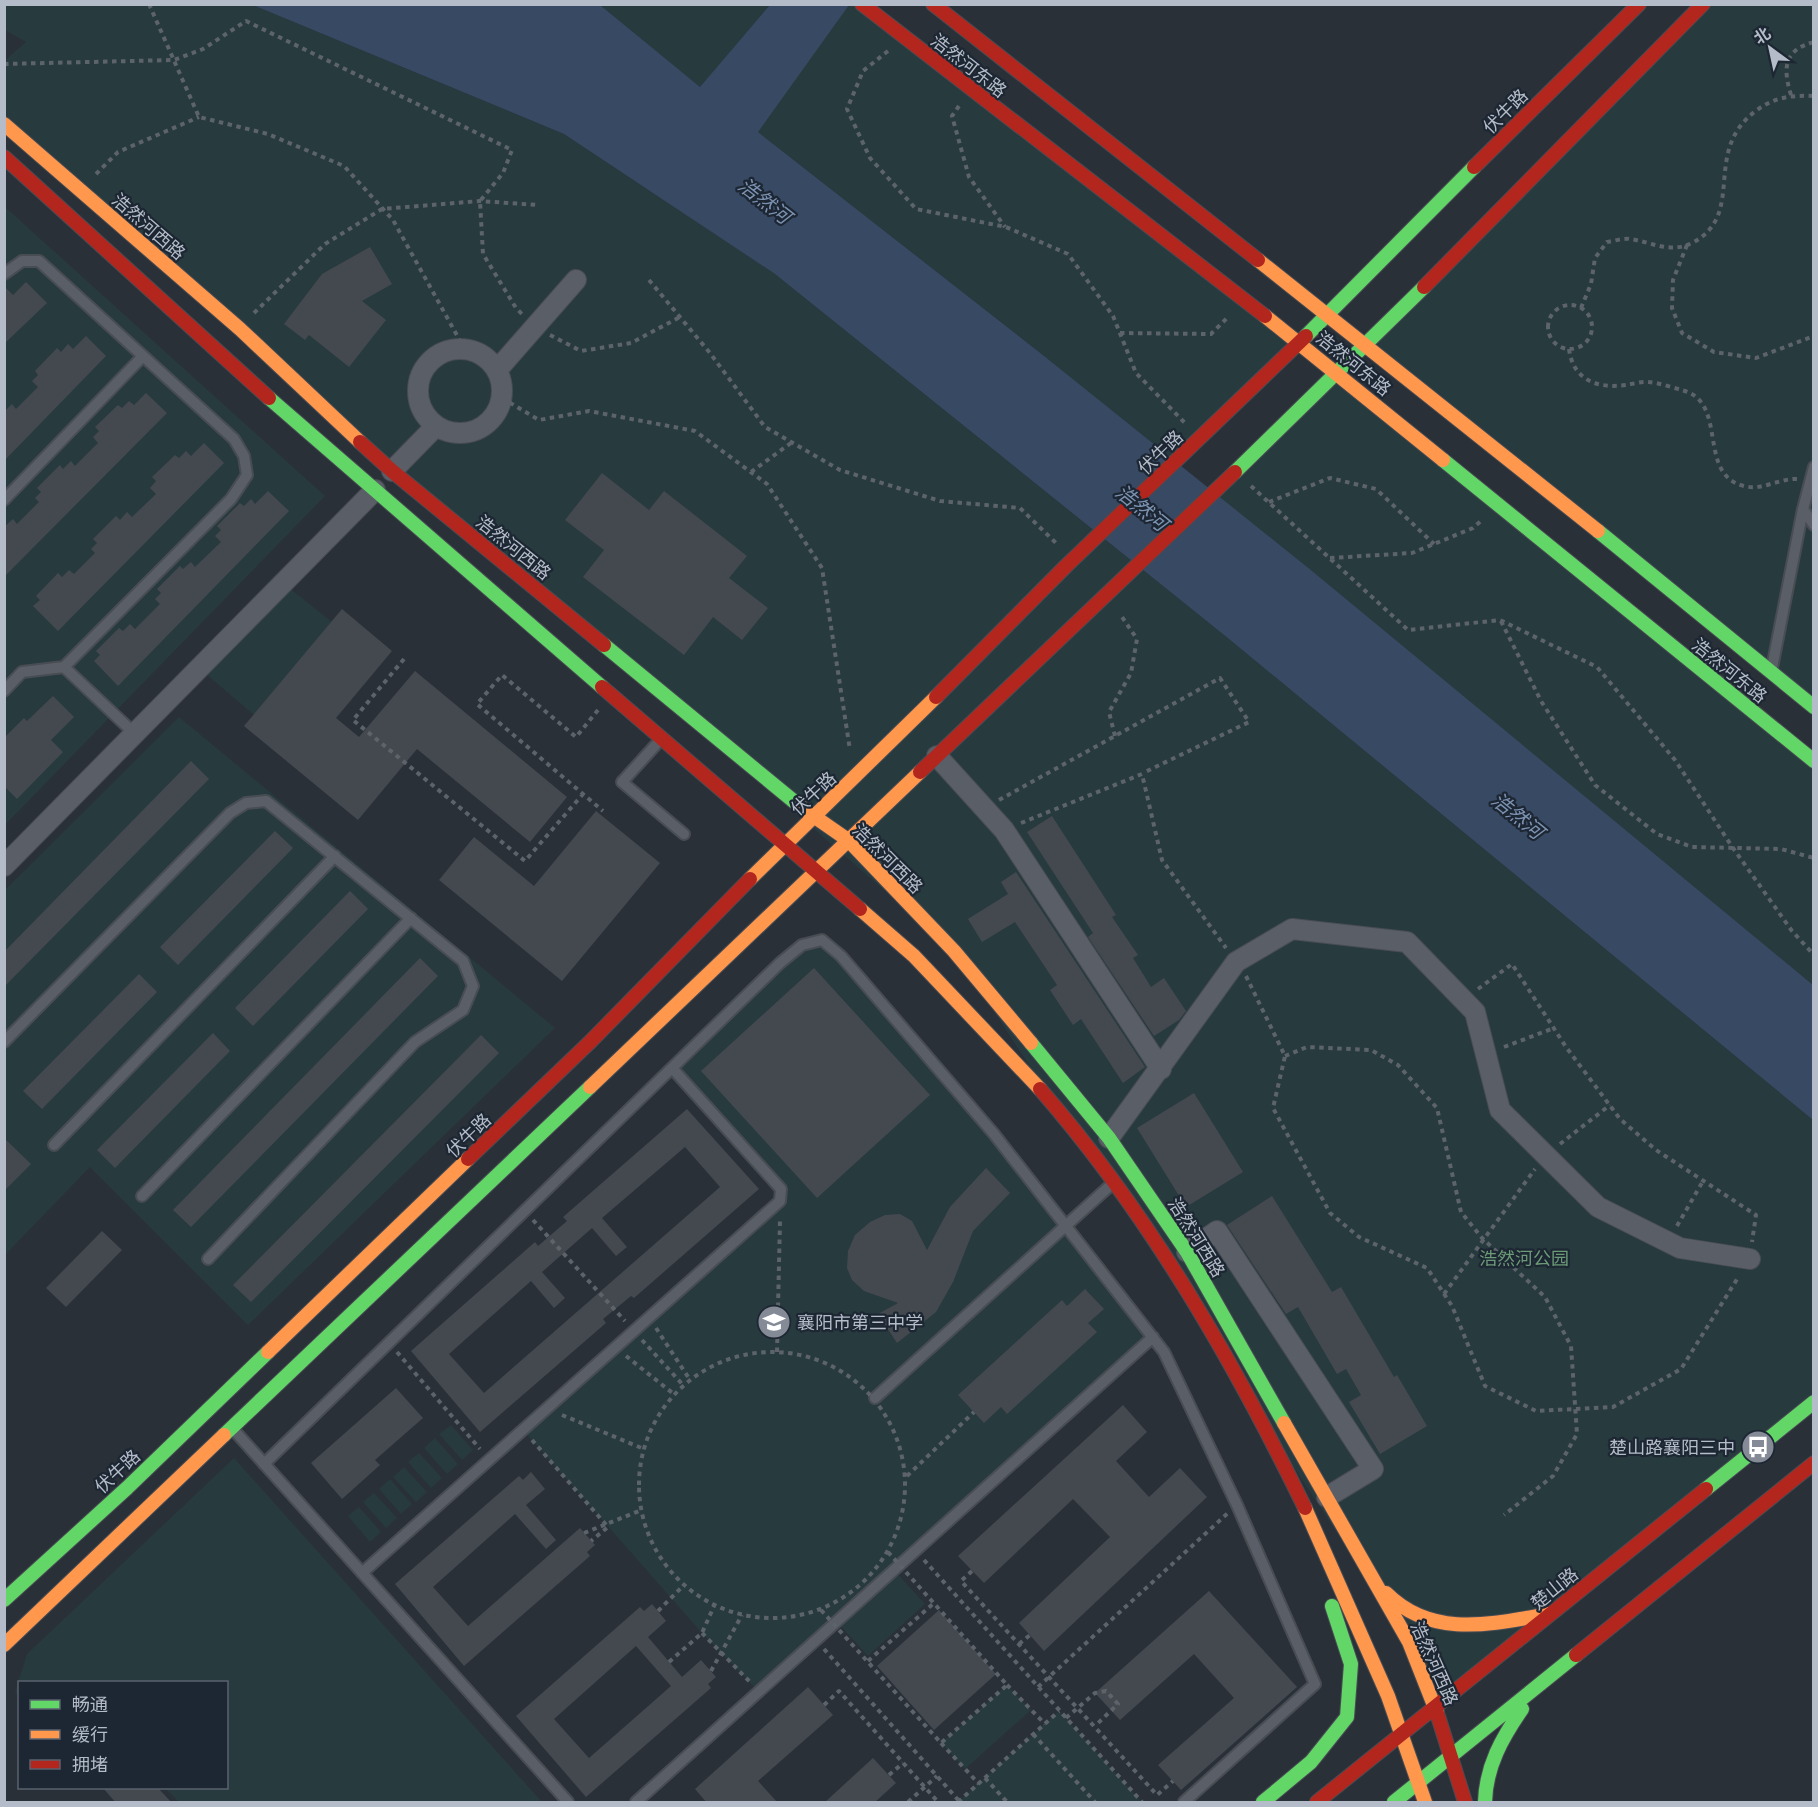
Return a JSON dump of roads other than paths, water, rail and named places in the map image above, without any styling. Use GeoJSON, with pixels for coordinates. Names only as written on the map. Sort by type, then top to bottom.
{"type":"FeatureCollection","features":[{"type":"Feature","properties":{"kind":"street","name":"浩然河东路"},"geometry":{"type":"LineString","coordinates":[[862,4],[1300,343],[1814,761]]}},
{"type":"Feature","properties":{"kind":"street","name":"浩然河东路"},"geometry":{"type":"LineString","coordinates":[[933,4],[1365,344],[1814,708]]}},
{"type":"Feature","properties":{"kind":"street","name":"伏牛路"},"geometry":{"type":"LineString","coordinates":[[4,1600],[135,1479],[591,1041],[784,844],[855,778],[1077,555],[1300,343],[1326,313],[1639,4]]}},
{"type":"Feature","properties":{"kind":"street"},"geometry":{"type":"LineString","coordinates":[[4,1645],[1338,374],[1365,344],[1703,4]]}},
{"type":"Feature","properties":{"kind":"street","name":"浩然河西路"},"geometry":{"type":"LineString","coordinates":[[4,124],[240,329],[392,471],[813,817],[848,840],[954,951],[1109,1138],[1187,1252],[1409,1642],[1436,1706],[1465,1803]]}},
{"type":"Feature","properties":{"kind":"street","name":"浩然河西路"},"geometry":{"type":"LineString","coordinates":[[4,157],[292,419],[914,956],[985,1027],[1087,1146],[1168,1261],[1240,1383],[1306,1505],[1403,1733],[1425,1803]]}},
{"type":"Feature","properties":{"kind":"street"},"geometry":{"type":"LineString","coordinates":[[497,370],[576,280]]}},
{"type":"Feature","properties":{"kind":"street"},"geometry":{"type":"LineString","coordinates":[[464,348],[489,359],[497,370],[502,384],[502,398],[497,411],[488,422],[477,429],[463,433],[449,432],[436,426],[426,417],[419,404],[417,390],[426,364],[437,355],[450,349],[464,348]]}},
{"type":"Feature","properties":{"kind":"street"},"geometry":{"type":"LineString","coordinates":[[392,471],[436,426]]}},
{"type":"Feature","properties":{"kind":"street"},"geometry":{"type":"LineString","coordinates":[[4,866],[375,490]]}},
{"type":"Feature","properties":{"kind":"street"},"geometry":{"type":"LineString","coordinates":[[937,756],[1004,830],[1161,1068]]}},
{"type":"Feature","properties":{"kind":"street"},"geometry":{"type":"LineString","coordinates":[[1109,1138],[1236,962],[1292,929],[1407,942],[1475,1012],[1500,1110],[1598,1207],[1680,1248],[1750,1259]]}},
{"type":"Feature","properties":{"kind":"street"},"geometry":{"type":"LineString","coordinates":[[1187,1252],[1217,1231],[1373,1470],[1327,1497]]}},
{"type":"Feature","properties":{"kind":"street","name":"楚山路"},"geometry":{"type":"LineString","coordinates":[[1317,1803],[1814,1402]]}},
{"type":"Feature","properties":{"kind":"street"},"geometry":{"type":"LineString","coordinates":[[1394,1803],[1544,1679],[1814,1463]]}},
{"type":"Feature","properties":{"kind":"street"},"geometry":{"type":"LineString","coordinates":[[1263,1803],[1311,1762],[1347,1717],[1351,1664],[1323,1576],[1322,1542]]}},
{"type":"Feature","properties":{"kind":"street"},"geometry":{"type":"LineString","coordinates":[[1378,1587],[1410,1614],[1432,1620],[1466,1623],[1506,1622],[1551,1614]]}},
{"type":"Feature","properties":{"kind":"street"},"geometry":{"type":"LineString","coordinates":[[1485,1803],[1494,1758],[1504,1733],[1544,1679]]}},
{"type":"Feature","properties":{"kind":"lane"},"geometry":{"type":"LineString","coordinates":[[4,274],[22,261],[39,261],[234,439],[244,456],[247,476],[231,499],[64,667],[22,672],[4,691]]}},
{"type":"Feature","properties":{"kind":"lane"},"geometry":{"type":"LineString","coordinates":[[4,500],[143,357]]}},
{"type":"Feature","properties":{"kind":"lane"},"geometry":{"type":"LineString","coordinates":[[1771,672],[1803,509],[1814,467]]}},
{"type":"Feature","properties":{"kind":"lane"},"geometry":{"type":"LineString","coordinates":[[1803,509],[1814,525]]}},
{"type":"Feature","properties":{"kind":"lane"},"geometry":{"type":"LineString","coordinates":[[64,667],[135,734]]}},
{"type":"Feature","properties":{"kind":"lane"},"geometry":{"type":"LineString","coordinates":[[662,737],[622,782],[684,834]]}},
{"type":"Feature","properties":{"kind":"lane"},"geometry":{"type":"LineString","coordinates":[[4,1042],[231,813],[246,803],[266,801],[463,961],[473,986],[463,1010],[415,1042],[208,1259]]}},
{"type":"Feature","properties":{"kind":"lane"},"geometry":{"type":"LineString","coordinates":[[54,1145],[335,856]]}},
{"type":"Feature","properties":{"kind":"lane"},"geometry":{"type":"LineString","coordinates":[[142,1196],[411,918]]}},
{"type":"Feature","properties":{"kind":"lane"},"geometry":{"type":"LineString","coordinates":[[264,1464],[780,963],[802,945],[822,940],[841,956],[994,1134],[1067,1224],[1164,1352],[1237,1506],[1315,1684],[1184,1803]]}},
{"type":"Feature","properties":{"kind":"lane"},"geometry":{"type":"LineString","coordinates":[[362,1573],[780,1201],[781,1189],[672,1068]]}},
{"type":"Feature","properties":{"kind":"lane"},"geometry":{"type":"LineString","coordinates":[[875,1398],[1113,1183]]}},
{"type":"Feature","properties":{"kind":"lane"},"geometry":{"type":"LineString","coordinates":[[636,1803],[1153,1336]]}},
{"type":"Feature","properties":{"kind":"lane"},"geometry":{"type":"LineString","coordinates":[[232,1428],[568,1803]]}},
{"type":"Feature","properties":{"kind":"water","name":"浩然河"},"geometry":{"type":"Polygon","coordinates":[[[253,5],[600,5],[700,87],[770,5],[849,5],[758,132],[1039,352],[1312,571],[1813,985],[1813,1120],[1229,639],[775,274],[564,134],[253,5]]]}},
{"type":"Feature","properties":{"kind":"place","name":"襄阳市第三中学"},"geometry":{"type":"Point","coordinates":[774,1322]}},
{"type":"Feature","properties":{"kind":"place","name":"楚山路襄阳三中"},"geometry":{"type":"Point","coordinates":[1758,1447]}},
{"type":"Feature","properties":{"kind":"park label","name":"浩然河公园"},"geometry":{"type":"Point","coordinates":[1524,1258]}}]}
